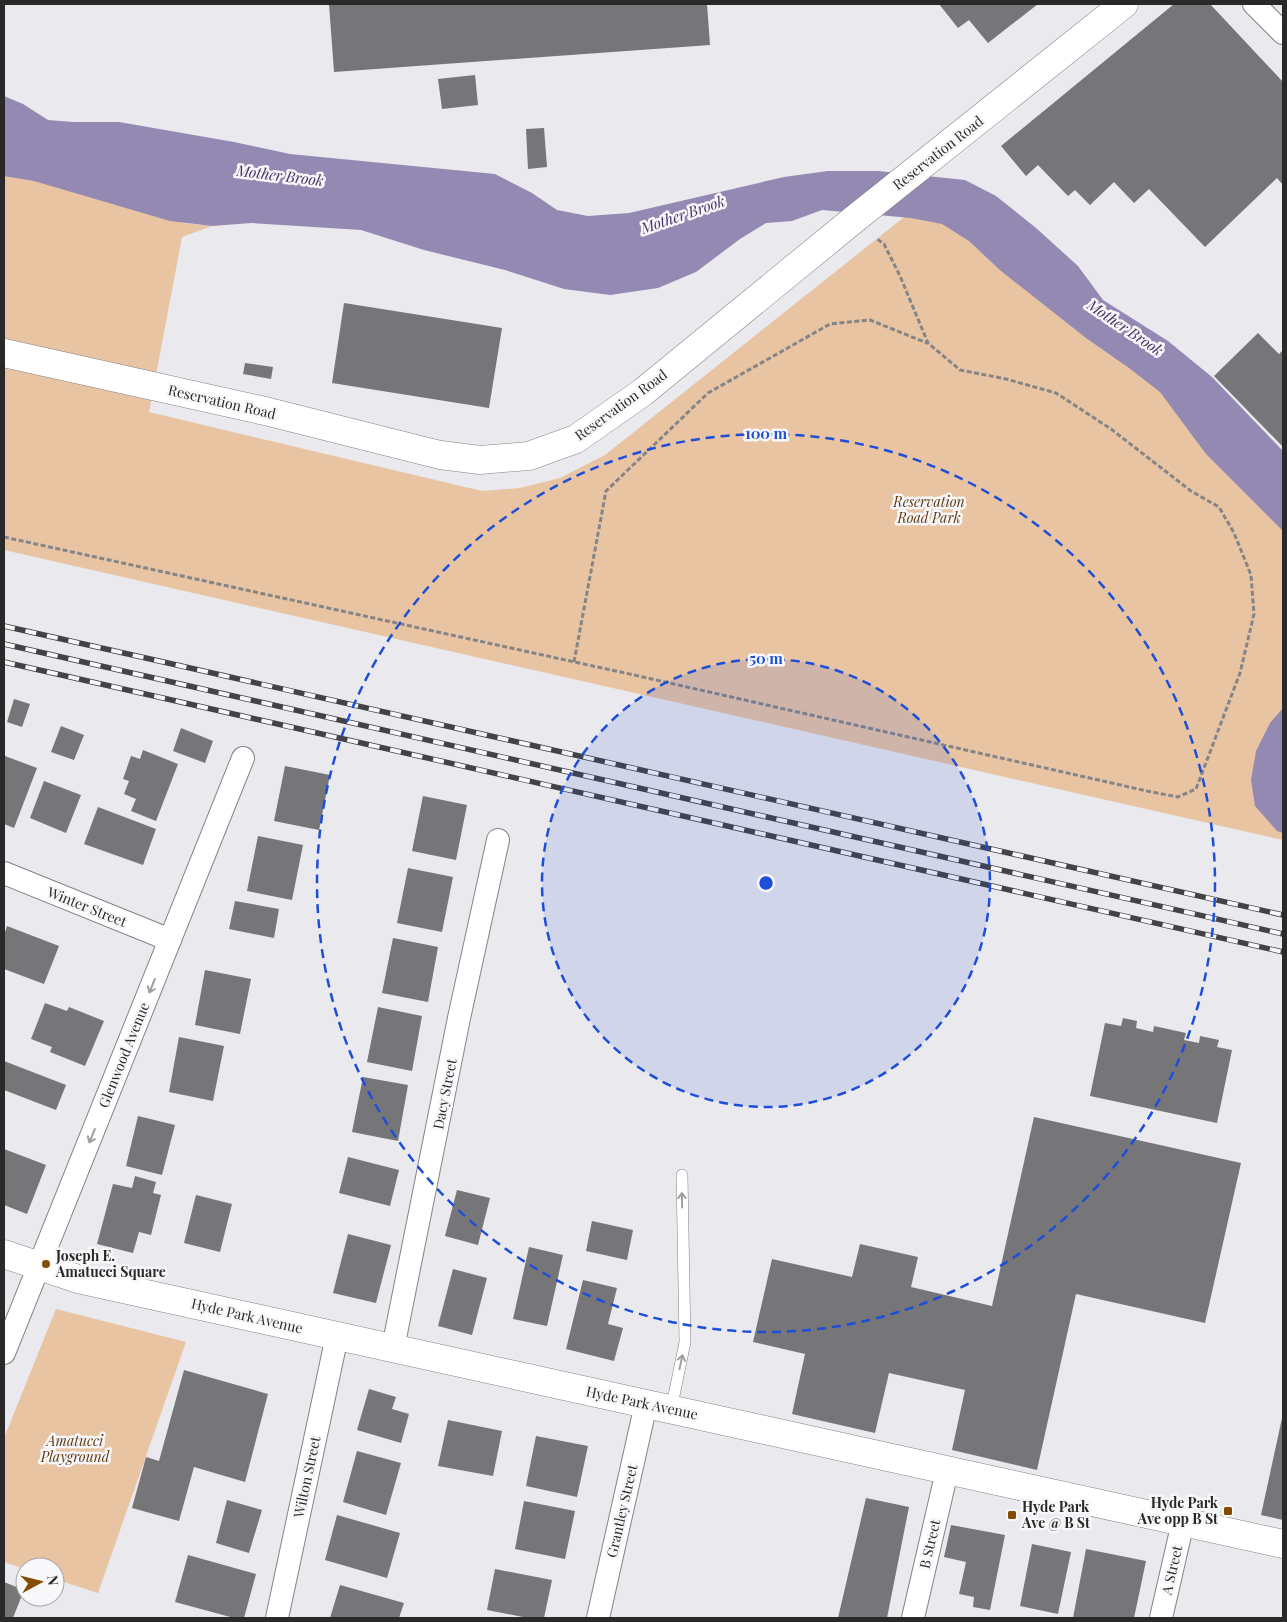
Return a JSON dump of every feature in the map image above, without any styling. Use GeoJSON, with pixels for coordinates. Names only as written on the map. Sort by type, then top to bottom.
{"type":"FeatureCollection","features":[{"type":"Feature","properties":{"kind":"main road","name":"Reservation Road"},"geometry":{"type":"LineString","coordinates":[[4,353],[265,411],[440,455],[480,460],[530,456],[576,439],[643,392],[852,220],[1124,4]]}},
{"type":"Feature","properties":{"kind":"main road","name":"Hyde Park Avenue"},"geometry":{"type":"LineString","coordinates":[[4,1254],[78,1279],[1283,1544]]}},
{"type":"Feature","properties":{"kind":"street"},"geometry":{"type":"LineString","coordinates":[[1254,4],[1283,33]]}},
{"type":"Feature","properties":{"kind":"street","name":"Glenwood Avenue"},"geometry":{"type":"LineString","coordinates":[[4,1353],[243,758]]}},
{"type":"Feature","properties":{"kind":"street","name":"Dacy Street"},"geometry":{"type":"LineString","coordinates":[[393,1348],[459,1018],[498,840]]}},
{"type":"Feature","properties":{"kind":"street","name":"Winter Street"},"geometry":{"type":"LineString","coordinates":[[4,873],[170,940]]}},
{"type":"Feature","properties":{"kind":"street","name":"Wilton Street"},"geometry":{"type":"LineString","coordinates":[[277,1618],[337,1336]]}},
{"type":"Feature","properties":{"kind":"street","name":"Grantley Street"},"geometry":{"type":"LineString","coordinates":[[598,1618],[659,1407]]}},
{"type":"Feature","properties":{"kind":"street","name":"B Street"},"geometry":{"type":"LineString","coordinates":[[913,1618],[947,1471]]}},
{"type":"Feature","properties":{"kind":"street","name":"A Street"},"geometry":{"type":"LineString","coordinates":[[1161,1618],[1182,1522]]}},
{"type":"Feature","properties":{"kind":"lane"},"geometry":{"type":"LineString","coordinates":[[659,1407],[685,1342],[682,1175]]}},
{"type":"Feature","properties":{"kind":"path"},"geometry":{"type":"LineString","coordinates":[[852,220],[884,244],[900,276],[928,343]]}},
{"type":"Feature","properties":{"kind":"path"},"geometry":{"type":"LineString","coordinates":[[4,537],[574,662],[1147,791],[1178,796],[1196,789],[1240,673],[1254,614],[1251,575],[1234,533],[1219,507],[1191,491],[1111,429],[1056,393],[1006,378],[960,370],[928,343],[870,320],[830,324],[708,393],[606,491],[574,662]]}},
{"type":"Feature","properties":{"kind":"green space","name":"Reservation Road Park"},"geometry":{"type":"Polygon","coordinates":[[[4,170],[184,223],[212,226],[182,237],[149,412],[482,491],[520,488],[560,478],[605,455],[913,210],[948,223],[1163,385],[1283,518],[1283,840],[4,550],[4,170]]]}},
{"type":"Feature","properties":{"kind":"green space","name":"Amatucci Playground"},"geometry":{"type":"Polygon","coordinates":[[[56,1309],[186,1342],[98,1593],[65,1582],[65,1557],[15,1557],[15,1566],[4,1562],[4,1438],[56,1309]]]}},
{"type":"Feature","properties":{"kind":"water","name":"Mother Brook"},"geometry":{"type":"Polygon","coordinates":[[[4,96],[23,104],[48,120],[119,122],[290,154],[495,174],[532,193],[557,210],[588,216],[629,213],[784,177],[828,171],[878,171],[965,180],[996,196],[1036,228],[1078,266],[1103,300],[1168,341],[1212,377],[1283,451],[1283,531],[1206,454],[1160,392],[1086,338],[1001,271],[969,241],[942,224],[911,218],[822,210],[792,221],[766,223],[740,239],[696,272],[658,288],[610,295],[564,289],[505,270],[424,250],[361,230],[251,223],[212,226],[170,221],[34,181],[4,176],[4,96]]]}},
{"type":"Feature","properties":{"kind":"water"},"geometry":{"type":"Polygon","coordinates":[[[1283,708],[1283,833],[1277,831],[1255,806],[1251,780],[1256,751],[1270,723],[1283,708]]]}},
{"type":"Feature","properties":{"kind":"building"},"geometry":{"type":"Polygon","coordinates":[[[329,4],[707,4],[710,45],[334,72],[329,4]]]}},
{"type":"Feature","properties":{"kind":"building"},"geometry":{"type":"Polygon","coordinates":[[[939,4],[1038,4],[988,43],[969,20],[958,28],[939,4]]]}},
{"type":"Feature","properties":{"kind":"building"},"geometry":{"type":"Polygon","coordinates":[[[1174,4],[1210,4],[1283,82],[1283,185],[1277,178],[1205,247],[1149,189],[1134,203],[1114,182],[1090,205],[1075,190],[1068,196],[1038,165],[1026,176],[1001,146],[1174,4]]]}},
{"type":"Feature","properties":{"kind":"building"},"geometry":{"type":"Polygon","coordinates":[[[475,75],[478,105],[442,109],[438,79],[475,75]]]}},
{"type":"Feature","properties":{"kind":"building"},"geometry":{"type":"Polygon","coordinates":[[[544,128],[547,167],[528,169],[526,129],[544,128]]]}},
{"type":"Feature","properties":{"kind":"building"},"geometry":{"type":"Polygon","coordinates":[[[344,303],[502,328],[489,408],[332,383],[344,303]]]}},
{"type":"Feature","properties":{"kind":"building"},"geometry":{"type":"Polygon","coordinates":[[[1258,333],[1279,354],[1283,350],[1283,447],[1214,376],[1258,333]]]}},
{"type":"Feature","properties":{"kind":"building"},"geometry":{"type":"Polygon","coordinates":[[[245,363],[273,367],[271,379],[243,374],[245,363]]]}},
{"type":"Feature","properties":{"kind":"building"},"geometry":{"type":"Polygon","coordinates":[[[14,699],[30,704],[22,727],[7,722],[14,699]]]}},
{"type":"Feature","properties":{"kind":"building"},"geometry":{"type":"Polygon","coordinates":[[[61,726],[84,735],[74,760],[51,752],[61,726]]]}},
{"type":"Feature","properties":{"kind":"building"},"geometry":{"type":"Polygon","coordinates":[[[181,728],[213,741],[205,763],[173,751],[181,728]]]}},
{"type":"Feature","properties":{"kind":"building"},"geometry":{"type":"Polygon","coordinates":[[[143,750],[178,764],[156,821],[131,811],[136,799],[124,794],[129,781],[123,779],[131,756],[140,759],[143,750]]]}},
{"type":"Feature","properties":{"kind":"building"},"geometry":{"type":"Polygon","coordinates":[[[5,756],[37,768],[14,828],[4,824],[5,756]]]}},
{"type":"Feature","properties":{"kind":"building"},"geometry":{"type":"Polygon","coordinates":[[[285,766],[330,775],[319,830],[274,821],[285,766]]]}},
{"type":"Feature","properties":{"kind":"building"},"geometry":{"type":"Polygon","coordinates":[[[44,781],[81,795],[66,833],[30,818],[44,781]]]}},
{"type":"Feature","properties":{"kind":"building"},"geometry":{"type":"Polygon","coordinates":[[[423,796],[467,805],[456,860],[412,851],[423,796]]]}},
{"type":"Feature","properties":{"kind":"building"},"geometry":{"type":"Polygon","coordinates":[[[98,807],[156,829],[143,865],[84,844],[98,807]]]}},
{"type":"Feature","properties":{"kind":"building"},"geometry":{"type":"Polygon","coordinates":[[[258,836],[303,845],[292,900],[247,891],[258,836]]]}},
{"type":"Feature","properties":{"kind":"building"},"geometry":{"type":"Polygon","coordinates":[[[408,868],[453,877],[442,932],[397,923],[408,868]]]}},
{"type":"Feature","properties":{"kind":"building"},"geometry":{"type":"Polygon","coordinates":[[[235,901],[279,909],[274,938],[229,929],[235,901]]]}},
{"type":"Feature","properties":{"kind":"building"},"geometry":{"type":"Polygon","coordinates":[[[7,926],[59,946],[44,984],[4,969],[4,935],[7,926]]]}},
{"type":"Feature","properties":{"kind":"building"},"geometry":{"type":"Polygon","coordinates":[[[393,938],[438,947],[428,1002],[382,993],[393,938]]]}},
{"type":"Feature","properties":{"kind":"building"},"geometry":{"type":"Polygon","coordinates":[[[205,970],[251,979],[240,1034],[195,1025],[205,970]]]}},
{"type":"Feature","properties":{"kind":"building"},"geometry":{"type":"Polygon","coordinates":[[[45,1003],[67,1011],[69,1007],[104,1021],[85,1066],[50,1052],[52,1047],[31,1039],[45,1003]]]}},
{"type":"Feature","properties":{"kind":"building"},"geometry":{"type":"Polygon","coordinates":[[[378,1007],[422,1016],[412,1071],[367,1062],[378,1007]]]}},
{"type":"Feature","properties":{"kind":"building"},"geometry":{"type":"Polygon","coordinates":[[[1123,1018],[1137,1021],[1136,1028],[1153,1032],[1154,1026],[1186,1033],[1184,1040],[1199,1043],[1200,1036],[1219,1040],[1217,1047],[1232,1050],[1217,1123],[1090,1096],[1105,1023],[1121,1026],[1123,1018]]]}},
{"type":"Feature","properties":{"kind":"building"},"geometry":{"type":"Polygon","coordinates":[[[179,1037],[224,1046],[213,1101],[169,1092],[179,1037]]]}},
{"type":"Feature","properties":{"kind":"building"},"geometry":{"type":"Polygon","coordinates":[[[4,1061],[66,1085],[56,1110],[4,1090],[4,1061]]]}},
{"type":"Feature","properties":{"kind":"building"},"geometry":{"type":"Polygon","coordinates":[[[363,1077],[408,1085],[398,1141],[352,1132],[363,1077]]]}},
{"type":"Feature","properties":{"kind":"building"},"geometry":{"type":"Polygon","coordinates":[[[138,1116],[175,1125],[162,1175],[126,1166],[138,1116]]]}},
{"type":"Feature","properties":{"kind":"building"},"geometry":{"type":"Polygon","coordinates":[[[1034,1117],[1241,1163],[1205,1323],[1076,1294],[1037,1470],[952,1450],[965,1390],[889,1373],[875,1433],[792,1414],[805,1354],[753,1342],[772,1259],[852,1277],[860,1244],[918,1257],[911,1287],[992,1306],[1034,1117]]]}},
{"type":"Feature","properties":{"kind":"building"},"geometry":{"type":"Polygon","coordinates":[[[4,1149],[46,1165],[27,1214],[4,1205],[4,1149]]]}},
{"type":"Feature","properties":{"kind":"building"},"geometry":{"type":"Polygon","coordinates":[[[348,1157],[399,1170],[390,1206],[339,1193],[348,1157]]]}},
{"type":"Feature","properties":{"kind":"building"},"geometry":{"type":"Polygon","coordinates":[[[135,1176],[156,1182],[153,1193],[161,1195],[151,1235],[139,1232],[133,1253],[97,1244],[113,1184],[132,1188],[135,1176]]]}},
{"type":"Feature","properties":{"kind":"building"},"geometry":{"type":"Polygon","coordinates":[[[457,1190],[490,1198],[478,1245],[445,1236],[457,1190]]]}},
{"type":"Feature","properties":{"kind":"building"},"geometry":{"type":"Polygon","coordinates":[[[196,1195],[232,1204],[220,1252],[184,1243],[196,1195]]]}},
{"type":"Feature","properties":{"kind":"building"},"geometry":{"type":"Polygon","coordinates":[[[592,1221],[633,1230],[627,1260],[586,1251],[592,1221]]]}},
{"type":"Feature","properties":{"kind":"building"},"geometry":{"type":"Polygon","coordinates":[[[348,1234],[391,1245],[376,1303],[333,1293],[348,1234]]]}},
{"type":"Feature","properties":{"kind":"building"},"geometry":{"type":"Polygon","coordinates":[[[529,1247],[563,1255],[547,1326],[513,1319],[529,1247]]]}},
{"type":"Feature","properties":{"kind":"building"},"geometry":{"type":"Polygon","coordinates":[[[453,1269],[487,1278],[472,1335],[438,1326],[453,1269]]]}},
{"type":"Feature","properties":{"kind":"building"},"geometry":{"type":"Polygon","coordinates":[[[583,1280],[617,1288],[608,1324],[623,1328],[614,1361],[566,1349],[583,1280]]]}},
{"type":"Feature","properties":{"kind":"building"},"geometry":{"type":"Polygon","coordinates":[[[184,1370],[268,1394],[245,1482],[194,1467],[179,1521],[132,1508],[146,1457],[159,1461],[184,1370]]]}},
{"type":"Feature","properties":{"kind":"building"},"geometry":{"type":"Polygon","coordinates":[[[369,1389],[396,1397],[392,1409],[409,1414],[401,1443],[357,1430],[369,1389]]]}},
{"type":"Feature","properties":{"kind":"building"},"geometry":{"type":"Polygon","coordinates":[[[1283,1418],[1283,1520],[1261,1515],[1283,1418]]]}},
{"type":"Feature","properties":{"kind":"building"},"geometry":{"type":"Polygon","coordinates":[[[448,1420],[502,1431],[493,1476],[438,1466],[448,1420]]]}},
{"type":"Feature","properties":{"kind":"building"},"geometry":{"type":"Polygon","coordinates":[[[536,1436],[588,1446],[577,1497],[526,1486],[536,1436]]]}},
{"type":"Feature","properties":{"kind":"building"},"geometry":{"type":"Polygon","coordinates":[[[357,1451],[401,1463],[386,1515],[343,1502],[357,1451]]]}},
{"type":"Feature","properties":{"kind":"building"},"geometry":{"type":"Polygon","coordinates":[[[866,1498],[909,1507],[887,1618],[838,1618],[866,1498]]]}},
{"type":"Feature","properties":{"kind":"building"},"geometry":{"type":"Polygon","coordinates":[[[227,1500],[262,1510],[249,1553],[216,1543],[227,1500]]]}},
{"type":"Feature","properties":{"kind":"building"},"geometry":{"type":"Polygon","coordinates":[[[524,1501],[575,1511],[565,1559],[515,1549],[524,1501]]]}},
{"type":"Feature","properties":{"kind":"building"},"geometry":{"type":"Polygon","coordinates":[[[337,1515],[400,1533],[387,1578],[325,1560],[337,1515]]]}},
{"type":"Feature","properties":{"kind":"building"},"geometry":{"type":"Polygon","coordinates":[[[951,1525],[1005,1535],[990,1610],[973,1607],[974,1597],[959,1594],[966,1562],[944,1557],[951,1525]]]}},
{"type":"Feature","properties":{"kind":"building"},"geometry":{"type":"Polygon","coordinates":[[[1032,1544],[1071,1552],[1058,1614],[1020,1606],[1032,1544]]]}},
{"type":"Feature","properties":{"kind":"building"},"geometry":{"type":"Polygon","coordinates":[[[1086,1549],[1146,1561],[1134,1618],[1073,1618],[1086,1549]]]}},
{"type":"Feature","properties":{"kind":"building"},"geometry":{"type":"Polygon","coordinates":[[[188,1555],[256,1574],[244,1618],[234,1618],[175,1602],[188,1555]]]}},
{"type":"Feature","properties":{"kind":"building"},"geometry":{"type":"Polygon","coordinates":[[[495,1569],[552,1580],[544,1618],[528,1618],[487,1610],[495,1569]]]}},
{"type":"Feature","properties":{"kind":"building"},"geometry":{"type":"Polygon","coordinates":[[[4,1582],[15,1586],[15,1607],[17,1607],[13,1618],[4,1618],[4,1582]]]}},
{"type":"Feature","properties":{"kind":"building"},"geometry":{"type":"Polygon","coordinates":[[[340,1585],[404,1603],[399,1618],[330,1618],[340,1585]]]}},
{"type":"Feature","properties":{"kind":"railway"},"geometry":{"type":"LineString","coordinates":[[4,626],[1283,915]]}},
{"type":"Feature","properties":{"kind":"railway"},"geometry":{"type":"LineString","coordinates":[[4,644],[1283,934]]}},
{"type":"Feature","properties":{"kind":"railway"},"geometry":{"type":"LineString","coordinates":[[4,662],[1283,952]]}},
{"type":"Feature","properties":{"kind":"place","name":"Joseph E. Amatucci Square"},"geometry":{"type":"Point","coordinates":[46,1264]}},
{"type":"Feature","properties":{"kind":"place","name":"Hyde Park Ave opp B St"},"geometry":{"type":"Point","coordinates":[1228,1511]}},
{"type":"Feature","properties":{"kind":"place","name":"Hyde Park Ave @ B St"},"geometry":{"type":"Point","coordinates":[1012,1515]}}]}
